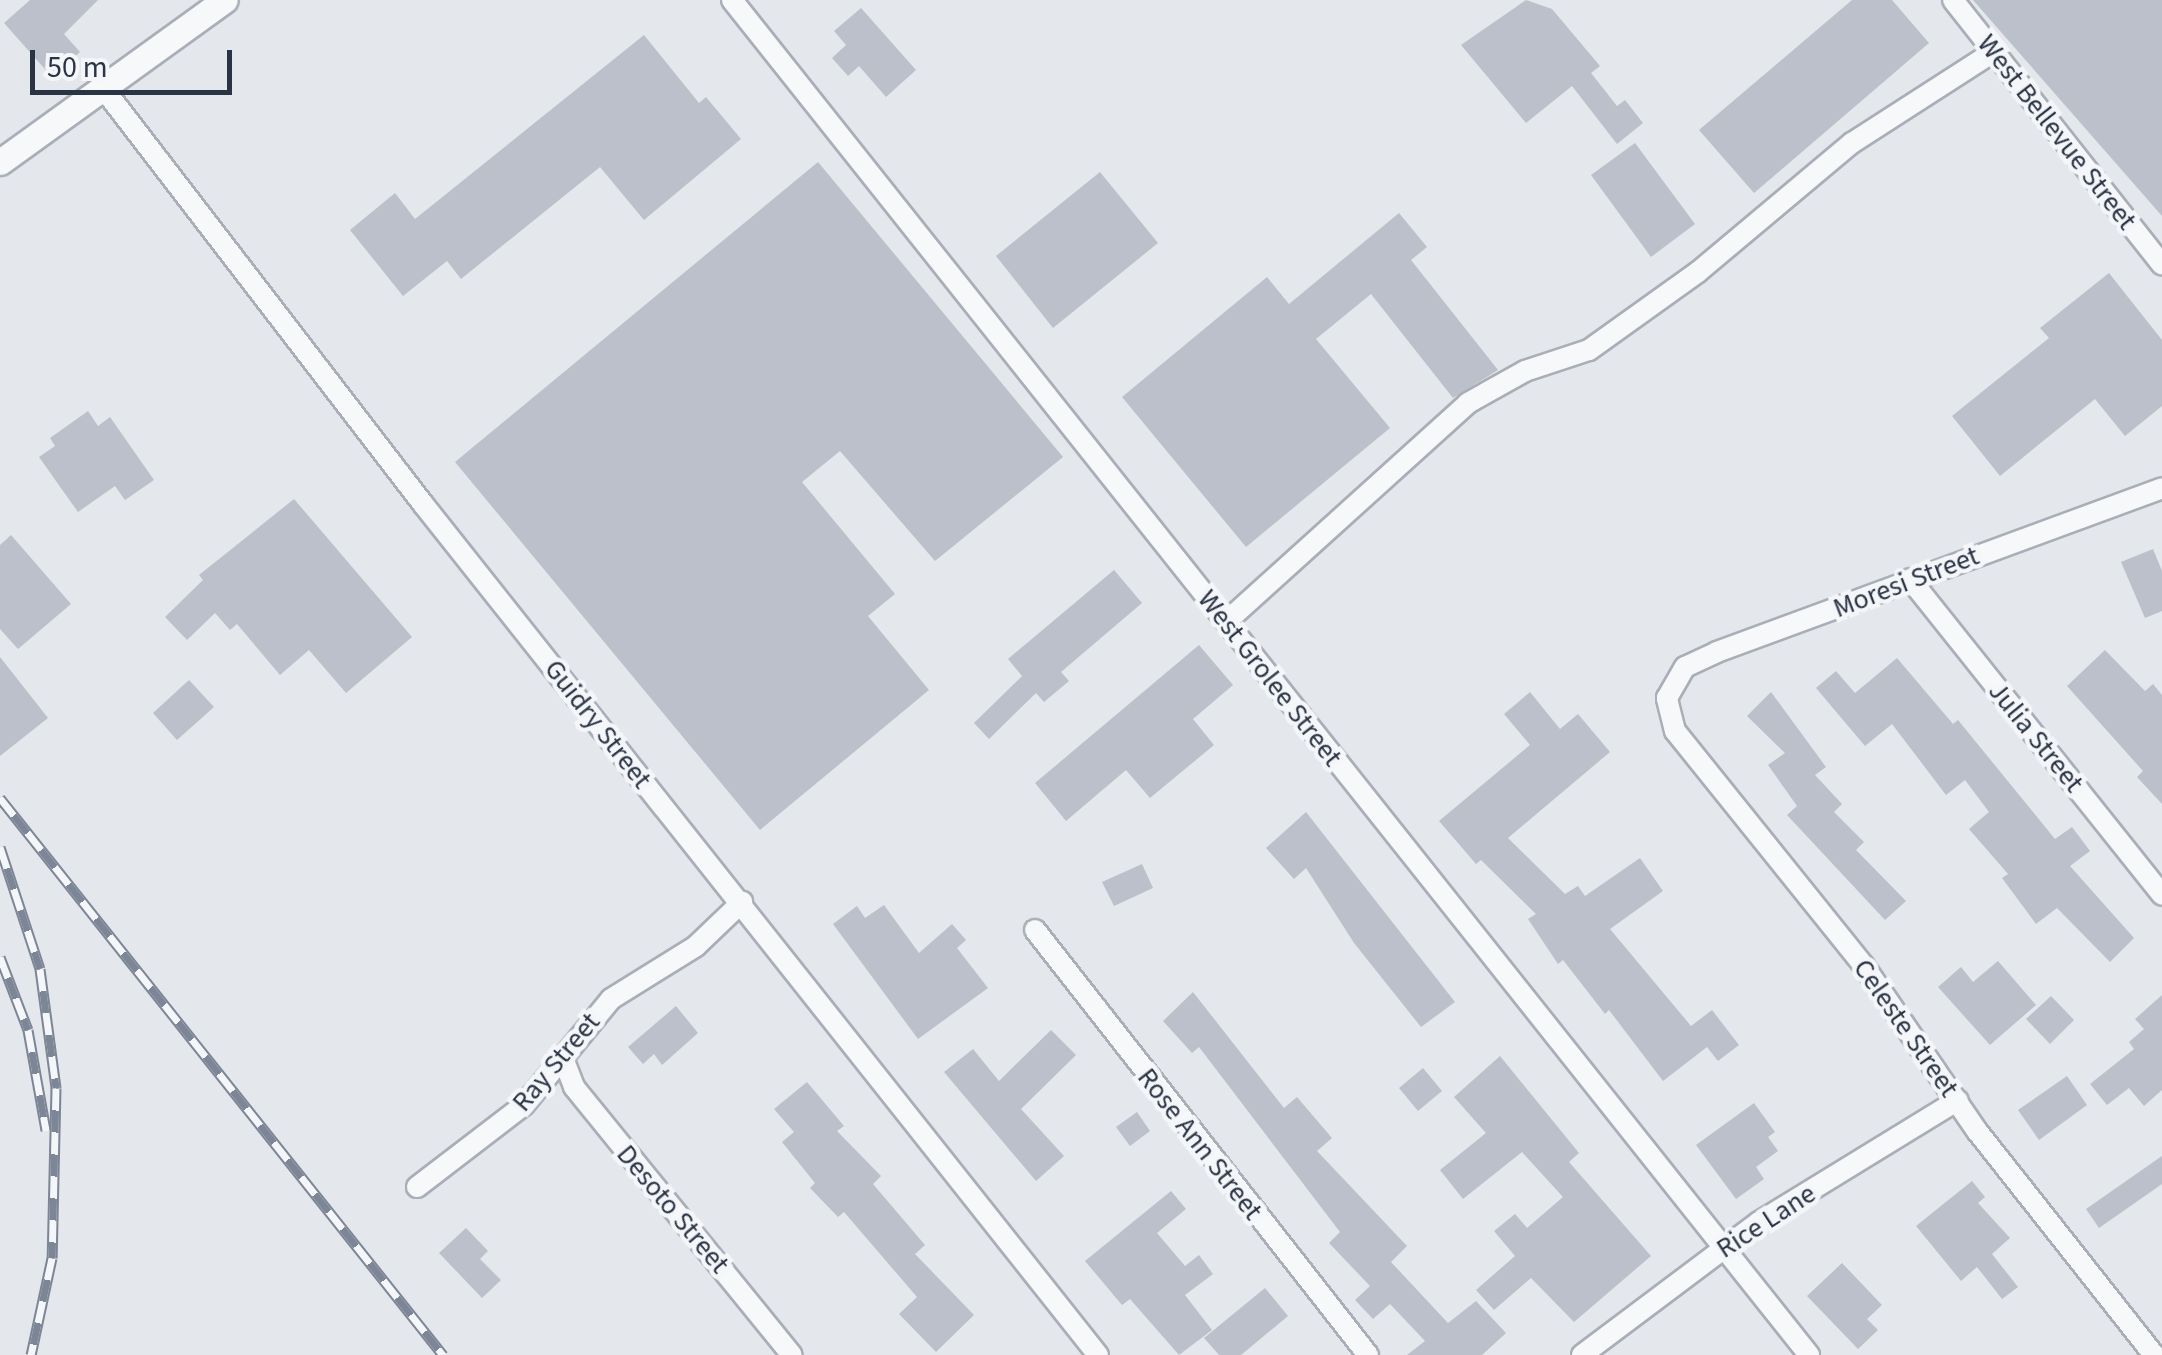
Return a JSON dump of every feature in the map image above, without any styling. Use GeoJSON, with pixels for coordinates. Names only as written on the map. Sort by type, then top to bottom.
{"type":"FeatureCollection","features":[{"type":"Feature","properties":{"kind":"street"},"geometry":{"type":"LineString","coordinates":[[0,162],[225,0]]}},
{"type":"Feature","properties":{"kind":"street","name":"West Grolee Street"},"geometry":{"type":"LineString","coordinates":[[732,0],[1809,1355]]}},
{"type":"Feature","properties":{"kind":"street","name":"West Bellevue Street"},"geometry":{"type":"LineString","coordinates":[[1953,0],[2162,264]]}},
{"type":"Feature","properties":{"kind":"street"},"geometry":{"type":"LineString","coordinates":[[1227,621],[1468,403],[1525,370],[1589,350],[1698,272],[1852,143],[1993,52]]}},
{"type":"Feature","properties":{"kind":"street","name":"Guidry Street"},"geometry":{"type":"LineString","coordinates":[[104,88],[423,504],[1098,1355]]}},
{"type":"Feature","properties":{"kind":"street","name":"Moresi Street"},"geometry":{"type":"LineString","coordinates":[[1668,698],[1685,667],[1910,579],[2162,488]]}},
{"type":"Feature","properties":{"kind":"street","name":"Julia Street"},"geometry":{"type":"LineString","coordinates":[[1910,579],[2162,895]]}},
{"type":"Feature","properties":{"kind":"street","name":"Celeste Street"},"geometry":{"type":"LineString","coordinates":[[1668,698],[1675,731],[1874,980],[1958,1100],[2154,1355]]}},
{"type":"Feature","properties":{"kind":"street","name":"Ray Street"},"geometry":{"type":"LineString","coordinates":[[417,1187],[524,1105],[564,1058],[586,1022],[611,999],[696,946],[742,902]]}},
{"type":"Feature","properties":{"kind":"street","name":"Rose Ann Street"},"geometry":{"type":"LineString","coordinates":[[1035,930],[1368,1355]]}},
{"type":"Feature","properties":{"kind":"street","name":"Desoto Street"},"geometry":{"type":"LineString","coordinates":[[564,1058],[574,1086],[792,1355]]}},
{"type":"Feature","properties":{"kind":"street","name":"Rice Lane"},"geometry":{"type":"LineString","coordinates":[[1582,1355],[1724,1247],[1958,1100]]}},
{"type":"Feature","properties":{"kind":"building"},"geometry":{"type":"Polygon","coordinates":[[[30,0],[98,0],[64,34],[80,52],[52,77],[4,23],[30,0]]]}},
{"type":"Feature","properties":{"kind":"building"},"geometry":{"type":"Polygon","coordinates":[[[1526,0],[1552,9],[1600,66],[1591,73],[1617,106],[1625,100],[1643,123],[1617,144],[1572,86],[1526,123],[1461,45],[1526,0]]]}},
{"type":"Feature","properties":{"kind":"building"},"geometry":{"type":"Polygon","coordinates":[[[1852,0],[1892,0],[1929,43],[1754,193],[1699,130],[1852,0]]]}},
{"type":"Feature","properties":{"kind":"building"},"geometry":{"type":"Polygon","coordinates":[[[1973,0],[2162,0],[2162,216],[1973,0]]]}},
{"type":"Feature","properties":{"kind":"building"},"geometry":{"type":"Polygon","coordinates":[[[861,8],[916,70],[886,97],[859,66],[848,76],[832,58],[846,45],[834,31],[861,8]]]}},
{"type":"Feature","properties":{"kind":"building"},"geometry":{"type":"Polygon","coordinates":[[[644,35],[699,103],[706,97],[741,139],[644,220],[600,167],[461,279],[447,261],[403,296],[350,230],[395,193],[415,219],[644,35]]]}},
{"type":"Feature","properties":{"kind":"building"},"geometry":{"type":"Polygon","coordinates":[[[1635,143],[1695,224],[1651,257],[1591,175],[1635,143]]]}},
{"type":"Feature","properties":{"kind":"building"},"geometry":{"type":"Polygon","coordinates":[[[818,162],[1063,457],[935,561],[840,451],[802,482],[895,594],[868,616],[929,690],[760,830],[455,462],[818,162]]]}},
{"type":"Feature","properties":{"kind":"building"},"geometry":{"type":"Polygon","coordinates":[[[1100,172],[1158,243],[1053,328],[996,256],[1100,172]]]}},
{"type":"Feature","properties":{"kind":"building"},"geometry":{"type":"Polygon","coordinates":[[[1399,213],[1427,247],[1411,260],[1498,370],[1453,398],[1371,294],[1316,339],[1390,428],[1246,547],[1122,397],[1267,277],[1289,304],[1399,213]]]}},
{"type":"Feature","properties":{"kind":"building"},"geometry":{"type":"Polygon","coordinates":[[[2109,273],[2162,340],[2162,406],[2125,436],[2095,399],[2000,476],[1952,416],[2049,338],[2040,328],[2109,273]]]}},
{"type":"Feature","properties":{"kind":"building"},"geometry":{"type":"Polygon","coordinates":[[[88,411],[98,426],[110,417],[154,480],[125,500],[115,486],[78,512],[39,457],[55,446],[50,438],[88,411]]]}},
{"type":"Feature","properties":{"kind":"building"},"geometry":{"type":"Polygon","coordinates":[[[294,499],[412,637],[346,693],[309,650],[280,675],[237,624],[230,630],[215,613],[187,640],[165,617],[203,580],[199,575],[294,499]]]}},
{"type":"Feature","properties":{"kind":"building"},"geometry":{"type":"Polygon","coordinates":[[[11,535],[71,604],[18,649],[0,629],[0,545],[11,535]]]}},
{"type":"Feature","properties":{"kind":"building"},"geometry":{"type":"Polygon","coordinates":[[[2153,549],[2162,571],[2162,611],[2145,618],[2121,562],[2153,549]]]}},
{"type":"Feature","properties":{"kind":"building"},"geometry":{"type":"Polygon","coordinates":[[[1114,570],[1142,603],[1061,672],[1069,681],[1044,702],[1036,693],[989,739],[974,723],[1022,676],[1008,659],[1114,570]]]}},
{"type":"Feature","properties":{"kind":"building"},"geometry":{"type":"Polygon","coordinates":[[[1199,645],[1233,685],[1193,719],[1214,745],[1150,798],[1126,770],[1066,821],[1035,783],[1199,645]]]}},
{"type":"Feature","properties":{"kind":"building"},"geometry":{"type":"Polygon","coordinates":[[[2105,650],[2145,691],[2153,684],[2162,695],[2162,804],[2137,777],[2143,771],[2067,686],[2105,650]]]}},
{"type":"Feature","properties":{"kind":"building"},"geometry":{"type":"Polygon","coordinates":[[[0,657],[48,718],[0,756],[0,657]]]}},
{"type":"Feature","properties":{"kind":"building"},"geometry":{"type":"Polygon","coordinates":[[[1897,658],[1953,724],[1958,720],[2055,839],[2072,827],[2090,851],[2070,866],[2134,938],[2110,962],[2057,908],[2036,924],[2002,878],[2008,874],[1969,829],[1989,812],[1965,780],[1946,795],[1892,724],[1865,746],[1816,688],[1836,671],[1855,693],[1897,658]]]}},
{"type":"Feature","properties":{"kind":"building"},"geometry":{"type":"Polygon","coordinates":[[[189,680],[214,707],[177,740],[153,713],[189,680]]]}},
{"type":"Feature","properties":{"kind":"building"},"geometry":{"type":"Polygon","coordinates":[[[1530,692],[1560,729],[1578,714],[1610,752],[1508,838],[1565,894],[1578,886],[1585,896],[1640,858],[1663,891],[1610,929],[1691,1026],[1712,1010],[1739,1045],[1718,1061],[1707,1047],[1663,1081],[1609,1010],[1605,1014],[1563,960],[1558,964],[1528,919],[1536,914],[1481,860],[1476,864],[1439,821],[1530,745],[1504,714],[1530,692]]]}},
{"type":"Feature","properties":{"kind":"building"},"geometry":{"type":"Polygon","coordinates":[[[1771,692],[1826,767],[1815,775],[1842,804],[1834,812],[1864,842],[1856,850],[1906,901],[1885,920],[1787,815],[1797,806],[1768,765],[1785,753],[1747,716],[1771,692]]]}},
{"type":"Feature","properties":{"kind":"building"},"geometry":{"type":"Polygon","coordinates":[[[1306,812],[1455,1002],[1421,1027],[1354,943],[1306,868],[1294,879],[1266,848],[1306,812]]]}},
{"type":"Feature","properties":{"kind":"building"},"geometry":{"type":"Polygon","coordinates":[[[1142,864],[1153,888],[1114,906],[1102,882],[1142,864]]]}},
{"type":"Feature","properties":{"kind":"building"},"geometry":{"type":"Polygon","coordinates":[[[884,905],[919,953],[952,924],[966,940],[957,948],[988,988],[918,1039],[833,924],[857,906],[865,918],[884,905]]]}},
{"type":"Feature","properties":{"kind":"building"},"geometry":{"type":"Polygon","coordinates":[[[1998,961],[2036,1005],[1990,1045],[1938,987],[1961,967],[1973,982],[1998,961]]]}},
{"type":"Feature","properties":{"kind":"building"},"geometry":{"type":"Polygon","coordinates":[[[1193,992],[1284,1108],[1297,1097],[1332,1138],[1317,1151],[1407,1246],[1391,1262],[1448,1323],[1476,1301],[1506,1333],[1482,1355],[1407,1355],[1425,1341],[1390,1304],[1373,1319],[1355,1300],[1370,1286],[1329,1243],[1340,1232],[1199,1047],[1192,1053],[1163,1021],[1193,992]]]}},
{"type":"Feature","properties":{"kind":"building"},"geometry":{"type":"Polygon","coordinates":[[[2162,995],[2162,1090],[2144,1106],[2129,1088],[2107,1105],[2090,1084],[2134,1049],[2129,1042],[2144,1029],[2135,1019],[2162,995]]]}},
{"type":"Feature","properties":{"kind":"building"},"geometry":{"type":"Polygon","coordinates":[[[2051,996],[2074,1020],[2050,1044],[2026,1019],[2051,996]]]}},
{"type":"Feature","properties":{"kind":"building"},"geometry":{"type":"Polygon","coordinates":[[[676,1006],[698,1033],[662,1065],[654,1054],[643,1064],[628,1047],[676,1006]]]}},
{"type":"Feature","properties":{"kind":"building"},"geometry":{"type":"Polygon","coordinates":[[[1051,1030],[1076,1055],[1021,1109],[1064,1156],[1036,1181],[944,1072],[973,1049],[999,1081],[1051,1030]]]}},
{"type":"Feature","properties":{"kind":"building"},"geometry":{"type":"Polygon","coordinates":[[[1500,1056],[1579,1153],[1569,1162],[1651,1256],[1574,1322],[1531,1278],[1494,1310],[1476,1290],[1515,1256],[1494,1231],[1515,1214],[1527,1228],[1563,1197],[1522,1152],[1463,1199],[1440,1170],[1486,1133],[1454,1097],[1500,1056]]]}},
{"type":"Feature","properties":{"kind":"building"},"geometry":{"type":"Polygon","coordinates":[[[1423,1068],[1442,1091],[1418,1111],[1399,1088],[1423,1068]]]}},
{"type":"Feature","properties":{"kind":"building"},"geometry":{"type":"Polygon","coordinates":[[[2067,1076],[2087,1105],[2039,1140],[2018,1110],[2067,1076]]]}},
{"type":"Feature","properties":{"kind":"building"},"geometry":{"type":"Polygon","coordinates":[[[807,1082],[844,1126],[837,1131],[881,1176],[873,1184],[925,1245],[915,1254],[974,1315],[936,1352],[899,1314],[917,1297],[844,1212],[838,1217],[810,1188],[815,1183],[782,1142],[794,1132],[774,1109],[807,1082]]]}},
{"type":"Feature","properties":{"kind":"building"},"geometry":{"type":"Polygon","coordinates":[[[1754,1103],[1775,1132],[1768,1137],[1778,1151],[1756,1167],[1764,1179],[1736,1199],[1696,1145],[1754,1103]]]}},
{"type":"Feature","properties":{"kind":"building"},"geometry":{"type":"Polygon","coordinates":[[[1137,1112],[1150,1131],[1130,1146],[1116,1127],[1137,1112]]]}},
{"type":"Feature","properties":{"kind":"building"},"geometry":{"type":"Polygon","coordinates":[[[2162,1156],[2162,1184],[2099,1228],[2086,1209],[2162,1156]]]}},
{"type":"Feature","properties":{"kind":"building"},"geometry":{"type":"Polygon","coordinates":[[[1972,1181],[1985,1197],[1978,1203],[2010,1238],[1992,1254],[2018,1287],[2002,1299],[1977,1267],[1961,1281],[1916,1226],[1972,1181]]]}},
{"type":"Feature","properties":{"kind":"building"},"geometry":{"type":"Polygon","coordinates":[[[1171,1191],[1186,1209],[1157,1233],[1185,1266],[1199,1255],[1213,1274],[1185,1295],[1212,1330],[1179,1355],[1130,1299],[1122,1305],[1085,1261],[1171,1191]]]}},
{"type":"Feature","properties":{"kind":"building"},"geometry":{"type":"Polygon","coordinates":[[[466,1228],[488,1251],[480,1259],[501,1280],[482,1298],[439,1253],[466,1228]]]}},
{"type":"Feature","properties":{"kind":"building"},"geometry":{"type":"Polygon","coordinates":[[[1842,1263],[1882,1305],[1867,1319],[1878,1330],[1858,1349],[1807,1296],[1842,1263]]]}},
{"type":"Feature","properties":{"kind":"building"},"geometry":{"type":"Polygon","coordinates":[[[1265,1288],[1288,1316],[1241,1355],[1219,1355],[1204,1338],[1265,1288]]]}},
{"type":"Feature","properties":{"kind":"railway"},"geometry":{"type":"LineString","coordinates":[[0,798],[443,1355]]}},
{"type":"Feature","properties":{"kind":"railway"},"geometry":{"type":"LineString","coordinates":[[0,847],[40,969],[56,1088],[52,1258],[31,1355]]}},
{"type":"Feature","properties":{"kind":"railway"},"geometry":{"type":"LineString","coordinates":[[0,957],[28,1030],[46,1130]]}}]}
